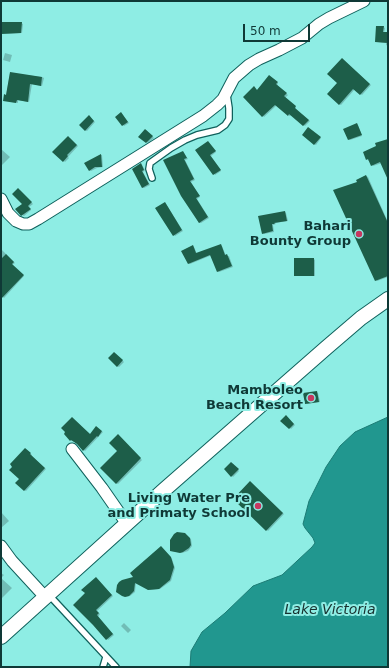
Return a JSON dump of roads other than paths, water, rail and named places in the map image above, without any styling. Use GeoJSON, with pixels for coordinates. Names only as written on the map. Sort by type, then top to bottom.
{"type":"FeatureCollection","features":[{"type":"Feature","properties":{"kind":"street"},"geometry":{"type":"LineString","coordinates":[[1,199],[8,213],[16,221],[23,224],[29,224],[203,116],[217,105],[226,93],[234,78],[249,65],[302,38],[329,18],[364,1]]}},
{"type":"Feature","properties":{"kind":"street"},"geometry":{"type":"LineString","coordinates":[[1,637],[326,348],[361,318],[388,299]]}},
{"type":"Feature","properties":{"kind":"street"},"geometry":{"type":"LineString","coordinates":[[72,448],[127,524]]}},
{"type":"Feature","properties":{"kind":"street"},"geometry":{"type":"LineString","coordinates":[[1,546],[12,561],[47,596]]}},
{"type":"Feature","properties":{"kind":"lane"},"geometry":{"type":"LineString","coordinates":[[152,178],[149,169],[150,163],[185,140],[218,130],[225,125],[229,118],[226,93]]}},
{"type":"Feature","properties":{"kind":"lane"},"geometry":{"type":"LineString","coordinates":[[47,596],[116,667]]}},
{"type":"Feature","properties":{"kind":"lane"},"geometry":{"type":"LineString","coordinates":[[103,667],[106,656]]}},
{"type":"Feature","properties":{"kind":"water","name":"Lake Victoria"},"geometry":{"type":"Polygon","coordinates":[[[388,417],[388,667],[190,667],[191,651],[202,632],[225,613],[253,586],[282,575],[312,547],[315,543],[303,524],[309,501],[326,467],[340,446],[355,432],[388,417]]]}},
{"type":"Feature","properties":{"kind":"place","name":"Bahari Bounty Group"},"geometry":{"type":"Point","coordinates":[359,234]}},
{"type":"Feature","properties":{"kind":"place","name":"Mamboleo Beach Resort"},"geometry":{"type":"Point","coordinates":[311,398]}},
{"type":"Feature","properties":{"kind":"place","name":"Living Water Pre and Primaty School"},"geometry":{"type":"Point","coordinates":[258,506]}}]}
